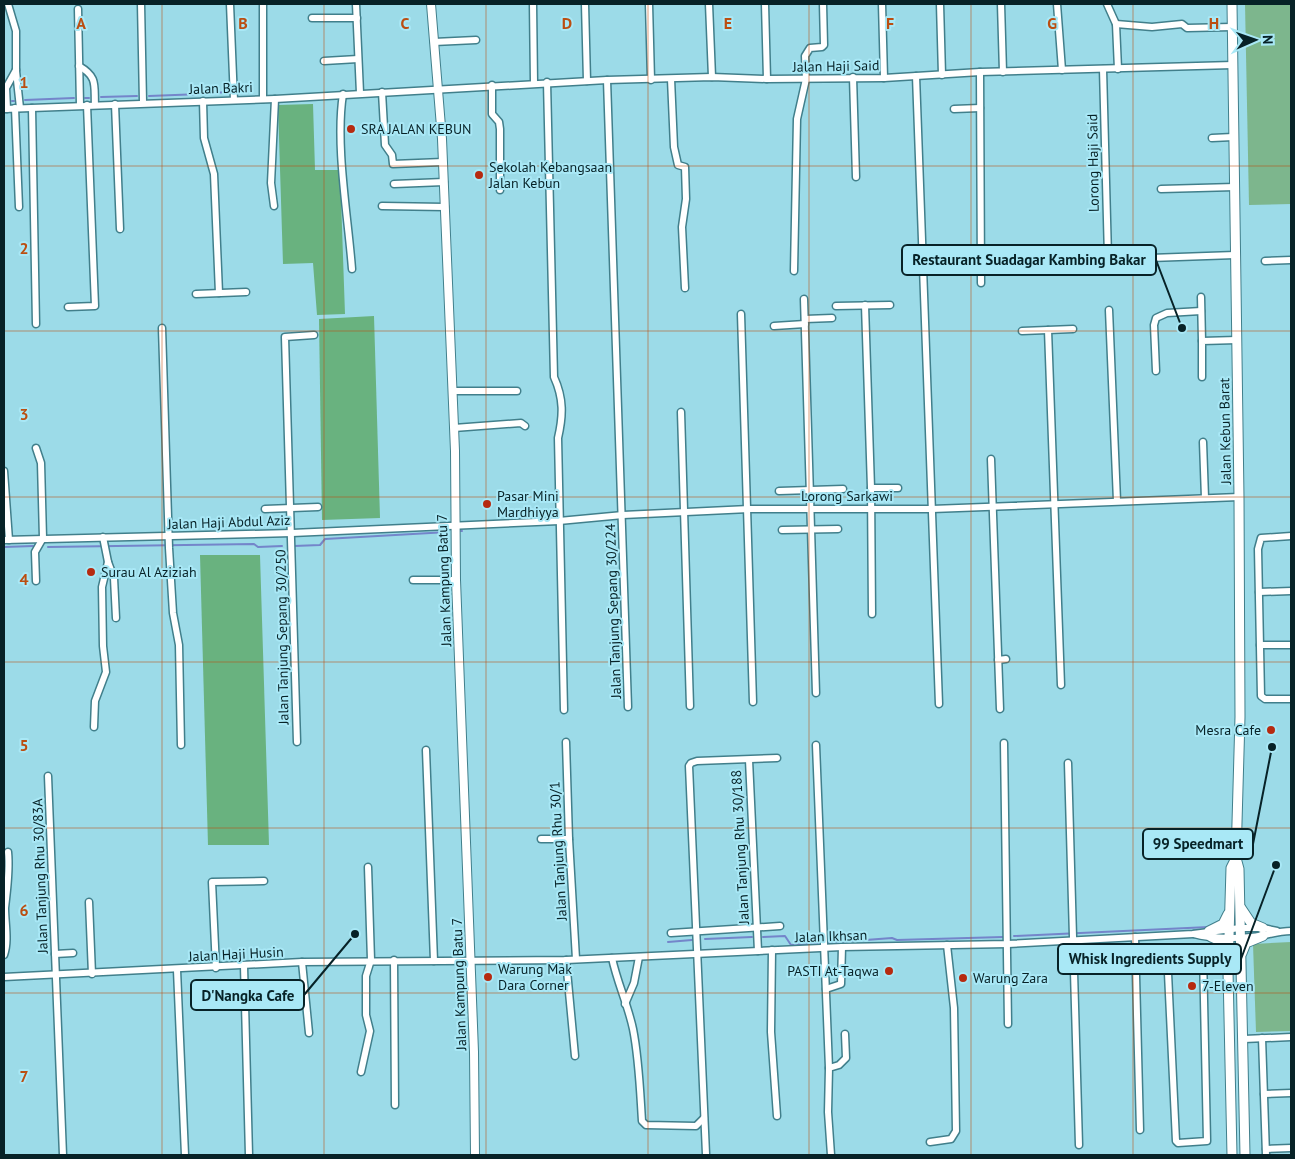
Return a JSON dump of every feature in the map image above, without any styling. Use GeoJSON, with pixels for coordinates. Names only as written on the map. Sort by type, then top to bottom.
{"type":"FeatureCollection","features":[{"type":"Feature","properties":{"kind":"main road","name":"Jalan Kebun Barat"},"geometry":{"type":"LineString","coordinates":[[1232,4],[1239,498],[1240,717],[1236,858],[1239,869],[1245,1155]]}},
{"type":"Feature","properties":{"kind":"main road","name":"Jalan Kebun Barat"},"geometry":{"type":"LineString","coordinates":[[1228,971],[1230,868],[1236,858]]}},
{"type":"Feature","properties":{"kind":"main road"},"geometry":{"type":"LineString","coordinates":[[1229,901],[1226,921],[1210,934],[1222,942],[1228,971],[1232,1155]]}},
{"type":"Feature","properties":{"kind":"main road"},"geometry":{"type":"LineString","coordinates":[[1240,906],[1248,920],[1263,932],[1246,943],[1241,958]]}},
{"type":"Feature","properties":{"kind":"street"},"geometry":{"type":"LineString","coordinates":[[8,4],[16,31],[19,207]]}},
{"type":"Feature","properties":{"kind":"street"},"geometry":{"type":"LineString","coordinates":[[141,4],[143,102]]}},
{"type":"Feature","properties":{"kind":"street"},"geometry":{"type":"LineString","coordinates":[[230,4],[234,100]]}},
{"type":"Feature","properties":{"kind":"street"},"geometry":{"type":"LineString","coordinates":[[263,4],[263,100]]}},
{"type":"Feature","properties":{"kind":"street"},"geometry":{"type":"LineString","coordinates":[[356,4],[360,93]]}},
{"type":"Feature","properties":{"kind":"street","name":"Jalan Kampung Batu 7"},"geometry":{"type":"LineString","coordinates":[[431,4],[439,90],[453,392],[454,525],[470,961],[474,1155]]}},
{"type":"Feature","properties":{"kind":"street"},"geometry":{"type":"LineString","coordinates":[[533,4],[534,83]]}},
{"type":"Feature","properties":{"kind":"street"},"geometry":{"type":"LineString","coordinates":[[585,4],[588,81]]}},
{"type":"Feature","properties":{"kind":"street"},"geometry":{"type":"LineString","coordinates":[[648,4],[651,80]]}},
{"type":"Feature","properties":{"kind":"street"},"geometry":{"type":"LineString","coordinates":[[709,4],[712,77]]}},
{"type":"Feature","properties":{"kind":"street"},"geometry":{"type":"LineString","coordinates":[[765,4],[767,79]]}},
{"type":"Feature","properties":{"kind":"street"},"geometry":{"type":"LineString","coordinates":[[794,271],[797,118],[806,78],[805,56],[808,50],[824,45],[823,4]]}},
{"type":"Feature","properties":{"kind":"street"},"geometry":{"type":"LineString","coordinates":[[882,4],[884,78]]}},
{"type":"Feature","properties":{"kind":"street"},"geometry":{"type":"LineString","coordinates":[[940,4],[942,74]]}},
{"type":"Feature","properties":{"kind":"street"},"geometry":{"type":"LineString","coordinates":[[1001,4],[1003,72]]}},
{"type":"Feature","properties":{"kind":"street"},"geometry":{"type":"LineString","coordinates":[[1058,4],[1062,70]]}},
{"type":"Feature","properties":{"kind":"street"},"geometry":{"type":"LineString","coordinates":[[1108,4],[1116,24],[1118,69]]}},
{"type":"Feature","properties":{"kind":"street"},"geometry":{"type":"LineString","coordinates":[[68,307],[95,306],[84,105],[79,66],[78,9]]}},
{"type":"Feature","properties":{"kind":"street"},"geometry":{"type":"LineString","coordinates":[[312,18],[357,18]]}},
{"type":"Feature","properties":{"kind":"street"},"geometry":{"type":"LineString","coordinates":[[1116,24],[1152,27],[1182,24],[1187,28],[1232,27]]}},
{"type":"Feature","properties":{"kind":"street"},"geometry":{"type":"LineString","coordinates":[[434,42],[476,40]]}},
{"type":"Feature","properties":{"kind":"street"},"geometry":{"type":"LineString","coordinates":[[324,61],[358,59]]}},
{"type":"Feature","properties":{"kind":"street","name":"Jalan Haji Said"},"geometry":{"type":"LineString","coordinates":[[439,90],[492,85],[607,80],[712,77],[767,79],[884,78],[980,72],[1233,65]]}},
{"type":"Feature","properties":{"kind":"street"},"geometry":{"type":"LineString","coordinates":[[79,66],[90,72],[94,78],[95,105]]}},
{"type":"Feature","properties":{"kind":"street","name":"Lorong Haji Said"},"geometry":{"type":"LineString","coordinates":[[1103,69],[1108,257]]}},
{"type":"Feature","properties":{"kind":"street"},"geometry":{"type":"LineString","coordinates":[[6,109],[6,88],[16,70]]}},
{"type":"Feature","properties":{"kind":"street"},"geometry":{"type":"LineString","coordinates":[[980,72],[981,283]]}},
{"type":"Feature","properties":{"kind":"street"},"geometry":{"type":"LineString","coordinates":[[916,76],[939,704]]}},
{"type":"Feature","properties":{"kind":"street"},"geometry":{"type":"LineString","coordinates":[[853,77],[856,177]]}},
{"type":"Feature","properties":{"kind":"street"},"geometry":{"type":"LineString","coordinates":[[671,79],[674,147],[678,165],[685,166],[686,199],[682,227],[685,288]]}},
{"type":"Feature","properties":{"kind":"street","name":"Jalan Tanjung Sepang 30/224"},"geometry":{"type":"LineString","coordinates":[[607,80],[628,706]]}},
{"type":"Feature","properties":{"kind":"street"},"geometry":{"type":"LineString","coordinates":[[546,82],[554,377],[561,392],[564,415],[558,438],[564,710]]}},
{"type":"Feature","properties":{"kind":"street"},"geometry":{"type":"LineString","coordinates":[[492,85],[492,114],[499,122],[500,129],[500,190]]}},
{"type":"Feature","properties":{"kind":"street","name":"Jalan Bakri"},"geometry":{"type":"LineString","coordinates":[[6,109],[143,102],[263,100],[439,90]]}},
{"type":"Feature","properties":{"kind":"street"},"geometry":{"type":"LineString","coordinates":[[382,92],[385,145],[392,155],[393,164],[443,162]]}},
{"type":"Feature","properties":{"kind":"street"},"geometry":{"type":"LineString","coordinates":[[343,94],[340,111],[352,269]]}},
{"type":"Feature","properties":{"kind":"street"},"geometry":{"type":"LineString","coordinates":[[274,206],[271,183],[275,99]]}},
{"type":"Feature","properties":{"kind":"street"},"geometry":{"type":"LineString","coordinates":[[203,102],[204,138],[214,174],[219,293]]}},
{"type":"Feature","properties":{"kind":"street"},"geometry":{"type":"LineString","coordinates":[[115,104],[120,229]]}},
{"type":"Feature","properties":{"kind":"street"},"geometry":{"type":"LineString","coordinates":[[32,108],[36,324]]}},
{"type":"Feature","properties":{"kind":"street"},"geometry":{"type":"LineString","coordinates":[[954,109],[980,108]]}},
{"type":"Feature","properties":{"kind":"street"},"geometry":{"type":"LineString","coordinates":[[1212,138],[1234,137]]}},
{"type":"Feature","properties":{"kind":"street"},"geometry":{"type":"LineString","coordinates":[[394,184],[444,182]]}},
{"type":"Feature","properties":{"kind":"street"},"geometry":{"type":"LineString","coordinates":[[1161,189],[1235,187]]}},
{"type":"Feature","properties":{"kind":"street"},"geometry":{"type":"LineString","coordinates":[[382,206],[445,207]]}},
{"type":"Feature","properties":{"kind":"street"},"geometry":{"type":"LineString","coordinates":[[1150,258],[1235,255]]}},
{"type":"Feature","properties":{"kind":"street"},"geometry":{"type":"LineString","coordinates":[[1265,261],[1291,260]]}},
{"type":"Feature","properties":{"kind":"street"},"geometry":{"type":"LineString","coordinates":[[196,294],[246,292]]}},
{"type":"Feature","properties":{"kind":"street"},"geometry":{"type":"LineString","coordinates":[[1201,297],[1202,377]]}},
{"type":"Feature","properties":{"kind":"street"},"geometry":{"type":"LineString","coordinates":[[804,299],[816,693]]}},
{"type":"Feature","properties":{"kind":"street"},"geometry":{"type":"LineString","coordinates":[[865,305],[871,488],[872,614]]}},
{"type":"Feature","properties":{"kind":"street"},"geometry":{"type":"LineString","coordinates":[[836,306],[890,305]]}},
{"type":"Feature","properties":{"kind":"street"},"geometry":{"type":"LineString","coordinates":[[1108,310],[1117,501]]}},
{"type":"Feature","properties":{"kind":"street"},"geometry":{"type":"LineString","coordinates":[[1156,371],[1154,325],[1156,318],[1167,313],[1201,311]]}},
{"type":"Feature","properties":{"kind":"street"},"geometry":{"type":"LineString","coordinates":[[741,314],[745,461],[749,509],[753,702]]}},
{"type":"Feature","properties":{"kind":"street"},"geometry":{"type":"LineString","coordinates":[[774,326],[832,318]]}},
{"type":"Feature","properties":{"kind":"street"},"geometry":{"type":"LineString","coordinates":[[162,328],[169,548],[173,614],[179,645],[181,745]]}},
{"type":"Feature","properties":{"kind":"street"},"geometry":{"type":"LineString","coordinates":[[1022,331],[1073,329]]}},
{"type":"Feature","properties":{"kind":"street"},"geometry":{"type":"LineString","coordinates":[[1048,330],[1061,685]]}},
{"type":"Feature","properties":{"kind":"street","name":"Jalan Tanjung Sepang 30/250"},"geometry":{"type":"LineString","coordinates":[[297,742],[285,336],[314,334]]}},
{"type":"Feature","properties":{"kind":"street"},"geometry":{"type":"LineString","coordinates":[[1202,341],[1237,340]]}},
{"type":"Feature","properties":{"kind":"street"},"geometry":{"type":"LineString","coordinates":[[453,392],[517,391]]}},
{"type":"Feature","properties":{"kind":"street"},"geometry":{"type":"LineString","coordinates":[[681,412],[686,512],[690,706]]}},
{"type":"Feature","properties":{"kind":"street"},"geometry":{"type":"LineString","coordinates":[[454,428],[521,423],[526,426]]}},
{"type":"Feature","properties":{"kind":"street"},"geometry":{"type":"LineString","coordinates":[[1203,442],[1205,498]]}},
{"type":"Feature","properties":{"kind":"street"},"geometry":{"type":"LineString","coordinates":[[36,448],[41,462],[44,538],[35,552],[36,582]]}},
{"type":"Feature","properties":{"kind":"street"},"geometry":{"type":"LineString","coordinates":[[991,459],[1000,709]]}},
{"type":"Feature","properties":{"kind":"street"},"geometry":{"type":"LineString","coordinates":[[4,471],[6,540]]}},
{"type":"Feature","properties":{"kind":"street"},"geometry":{"type":"LineString","coordinates":[[871,488],[898,488]]}},
{"type":"Feature","properties":{"kind":"street"},"geometry":{"type":"LineString","coordinates":[[779,491],[843,489]]}},
{"type":"Feature","properties":{"kind":"street","name":"Lorong Sarkawi"},"geometry":{"type":"LineString","coordinates":[[454,525],[559,522],[623,515],[749,509],[932,509],[1239,498]]}},
{"type":"Feature","properties":{"kind":"street"},"geometry":{"type":"LineString","coordinates":[[265,509],[318,508]]}},
{"type":"Feature","properties":{"kind":"street","name":"Jalan Haji Abdul Aziz"},"geometry":{"type":"LineString","coordinates":[[6,540],[44,538],[169,538],[454,525]]}},
{"type":"Feature","properties":{"kind":"street"},"geometry":{"type":"LineString","coordinates":[[782,530],[838,529]]}},
{"type":"Feature","properties":{"kind":"street"},"geometry":{"type":"LineString","coordinates":[[1291,536],[1261,538],[1258,549],[1260,692],[1262,699],[1291,699]]}},
{"type":"Feature","properties":{"kind":"street"},"geometry":{"type":"LineString","coordinates":[[104,539],[108,562],[114,578],[116,618]]}},
{"type":"Feature","properties":{"kind":"street"},"geometry":{"type":"LineString","coordinates":[[94,727],[95,701],[106,672],[102,646],[102,587],[108,562]]}},
{"type":"Feature","properties":{"kind":"street"},"geometry":{"type":"LineString","coordinates":[[413,580],[456,580]]}},
{"type":"Feature","properties":{"kind":"street"},"geometry":{"type":"LineString","coordinates":[[1260,592],[1291,591]]}},
{"type":"Feature","properties":{"kind":"street"},"geometry":{"type":"LineString","coordinates":[[1260,645],[1291,644]]}},
{"type":"Feature","properties":{"kind":"street"},"geometry":{"type":"LineString","coordinates":[[998,660],[1006,659]]}},
{"type":"Feature","properties":{"kind":"street","name":"Jalan Tanjung Rhu 30/1"},"geometry":{"type":"LineString","coordinates":[[566,742],[576,959]]}},
{"type":"Feature","properties":{"kind":"street"},"geometry":{"type":"LineString","coordinates":[[1004,743],[1008,1024]]}},
{"type":"Feature","properties":{"kind":"street"},"geometry":{"type":"LineString","coordinates":[[816,746],[831,1155]]}},
{"type":"Feature","properties":{"kind":"street"},"geometry":{"type":"LineString","coordinates":[[426,750],[434,961]]}},
{"type":"Feature","properties":{"kind":"street"},"geometry":{"type":"LineString","coordinates":[[706,1154],[689,766],[690,762],[696,761],[777,758]]}},
{"type":"Feature","properties":{"kind":"street","name":"Jalan Tanjung Rhu 30/188"},"geometry":{"type":"LineString","coordinates":[[749,760],[758,950]]}},
{"type":"Feature","properties":{"kind":"street"},"geometry":{"type":"LineString","coordinates":[[1068,763],[1080,1145]]}},
{"type":"Feature","properties":{"kind":"street","name":"Jalan Tanjung Rhu 30/83A"},"geometry":{"type":"LineString","coordinates":[[48,776],[63,1155]]}},
{"type":"Feature","properties":{"kind":"street"},"geometry":{"type":"LineString","coordinates":[[541,840],[569,839]]}},
{"type":"Feature","properties":{"kind":"street"},"geometry":{"type":"LineString","coordinates":[[4,955],[6,949],[5,909],[10,866],[8,852]]}},
{"type":"Feature","properties":{"kind":"street"},"geometry":{"type":"LineString","coordinates":[[361,1072],[370,1031],[366,1014],[366,976],[371,960],[368,867]]}},
{"type":"Feature","properties":{"kind":"street"},"geometry":{"type":"LineString","coordinates":[[216,968],[212,882],[264,881]]}},
{"type":"Feature","properties":{"kind":"street"},"geometry":{"type":"LineString","coordinates":[[89,902],[92,974]]}},
{"type":"Feature","properties":{"kind":"street"},"geometry":{"type":"LineString","coordinates":[[671,933],[757,930],[780,926]]}},
{"type":"Feature","properties":{"kind":"street","name":"Jalan Ikhsan"},"geometry":{"type":"LineString","coordinates":[[470,961],[696,956],[824,945],[842,947],[948,946],[1008,944],[1072,936],[1135,938],[1291,931]]}},
{"type":"Feature","properties":{"kind":"street"},"geometry":{"type":"LineString","coordinates":[[1135,938],[1140,1130]]}},
{"type":"Feature","properties":{"kind":"street"},"geometry":{"type":"LineString","coordinates":[[930,1142],[951,1139],[956,1131],[954,1008],[948,946]]}},
{"type":"Feature","properties":{"kind":"street"},"geometry":{"type":"LineString","coordinates":[[826,989],[841,984],[842,947]]}},
{"type":"Feature","properties":{"kind":"street"},"geometry":{"type":"LineString","coordinates":[[772,950],[774,997],[771,1032],[777,1116]]}},
{"type":"Feature","properties":{"kind":"street"},"geometry":{"type":"LineString","coordinates":[[1135,953],[1167,952],[1201,951],[1203,953],[1207,1141],[1178,1143],[1167,952]]}},
{"type":"Feature","properties":{"kind":"street"},"geometry":{"type":"LineString","coordinates":[[55,954],[73,953]]}},
{"type":"Feature","properties":{"kind":"street"},"geometry":{"type":"LineString","coordinates":[[625,1004],[634,983],[639,957]]}},
{"type":"Feature","properties":{"kind":"street"},"geometry":{"type":"LineString","coordinates":[[612,958],[632,1027],[643,1084],[643,1124],[696,1126],[704,1118]]}},
{"type":"Feature","properties":{"kind":"street","name":"Jalan Haji Husin"},"geometry":{"type":"LineString","coordinates":[[4,977],[177,970],[302,962],[371,960],[470,961]]}},
{"type":"Feature","properties":{"kind":"street"},"geometry":{"type":"LineString","coordinates":[[394,960],[395,1105]]}},
{"type":"Feature","properties":{"kind":"street"},"geometry":{"type":"LineString","coordinates":[[566,960],[575,1056]]}},
{"type":"Feature","properties":{"kind":"street"},"geometry":{"type":"LineString","coordinates":[[302,962],[309,1033]]}},
{"type":"Feature","properties":{"kind":"street"},"geometry":{"type":"LineString","coordinates":[[244,966],[250,1155]]}},
{"type":"Feature","properties":{"kind":"street"},"geometry":{"type":"LineString","coordinates":[[177,970],[185,1155]]}},
{"type":"Feature","properties":{"kind":"street"},"geometry":{"type":"LineString","coordinates":[[224,988],[266,986]]}},
{"type":"Feature","properties":{"kind":"street"},"geometry":{"type":"LineString","coordinates":[[829,1068],[839,1065],[846,1058],[845,1034]]}},
{"type":"Feature","properties":{"kind":"street"},"geometry":{"type":"LineString","coordinates":[[1244,1039],[1291,1037]]}},
{"type":"Feature","properties":{"kind":"street"},"geometry":{"type":"LineString","coordinates":[[1262,1038],[1266,1152],[1291,1148]]}},
{"type":"Feature","properties":{"kind":"street"},"geometry":{"type":"LineString","coordinates":[[1264,1094],[1291,1093]]}},
{"type":"Feature","properties":{"kind":"green space"},"geometry":{"type":"Polygon","coordinates":[[[1245,4],[1291,4],[1291,204],[1249,205],[1245,4]]]}},
{"type":"Feature","properties":{"kind":"green space"},"geometry":{"type":"Polygon","coordinates":[[[313,104],[315,170],[340,170],[345,314],[317,315],[313,263],[283,264],[278,105],[313,104]]]}},
{"type":"Feature","properties":{"kind":"green space"},"geometry":{"type":"Polygon","coordinates":[[[374,316],[380,518],[322,520],[319,319],[374,316]]]}},
{"type":"Feature","properties":{"kind":"green space"},"geometry":{"type":"Polygon","coordinates":[[[200,555],[260,555],[269,845],[208,845],[200,555]]]}},
{"type":"Feature","properties":{"kind":"green space"},"geometry":{"type":"Polygon","coordinates":[[[1291,942],[1291,1031],[1256,1032],[1253,944],[1291,942]]]}},
{"type":"Feature","properties":{"kind":"waterway"},"geometry":{"type":"LineString","coordinates":[[212,93],[228,92]]}},
{"type":"Feature","properties":{"kind":"waterway"},"geometry":{"type":"LineString","coordinates":[[149,96],[201,94]]}},
{"type":"Feature","properties":{"kind":"waterway"},"geometry":{"type":"LineString","coordinates":[[101,97],[137,96]]}},
{"type":"Feature","properties":{"kind":"waterway"},"geometry":{"type":"LineString","coordinates":[[25,100],[74,98]]}},
{"type":"Feature","properties":{"kind":"waterway"},"geometry":{"type":"LineString","coordinates":[[294,546],[320,545],[325,539],[448,532]]}},
{"type":"Feature","properties":{"kind":"waterway"},"geometry":{"type":"LineString","coordinates":[[48,547],[254,544],[258,547],[282,546]]}},
{"type":"Feature","properties":{"kind":"waterway"},"geometry":{"type":"LineString","coordinates":[[4,547],[33,546]]}},
{"type":"Feature","properties":{"kind":"waterway"},"geometry":{"type":"LineString","coordinates":[[1014,936],[1209,927]]}},
{"type":"Feature","properties":{"kind":"waterway"},"geometry":{"type":"LineString","coordinates":[[763,937],[785,936],[791,945],[821,943]]}},
{"type":"Feature","properties":{"kind":"waterway"},"geometry":{"type":"LineString","coordinates":[[705,939],[752,937]]}},
{"type":"Feature","properties":{"kind":"waterway"},"geometry":{"type":"LineString","coordinates":[[826,943],[892,938],[897,940],[1003,937]]}},
{"type":"Feature","properties":{"kind":"waterway"},"geometry":{"type":"LineString","coordinates":[[668,942],[692,940]]}},
{"type":"Feature","properties":{"kind":"place","name":"SRA JALAN KEBUN"},"geometry":{"type":"Point","coordinates":[351,129]}},
{"type":"Feature","properties":{"kind":"place","name":"Sekolah Kebangsaan Jalan Kebun"},"geometry":{"type":"Point","coordinates":[479,175]}},
{"type":"Feature","properties":{"kind":"place","name":"Restaurant Suadagar Kambing Bakar"},"geometry":{"type":"Point","coordinates":[1182,328]}},
{"type":"Feature","properties":{"kind":"place","name":"Pasar Mini Mardhiyya"},"geometry":{"type":"Point","coordinates":[487,504]}},
{"type":"Feature","properties":{"kind":"place","name":"Surau Al Aziziah"},"geometry":{"type":"Point","coordinates":[91,572]}},
{"type":"Feature","properties":{"kind":"place","name":"Mesra Cafe"},"geometry":{"type":"Point","coordinates":[1271,730]}},
{"type":"Feature","properties":{"kind":"place","name":"99 Speedmart"},"geometry":{"type":"Point","coordinates":[1272,747]}},
{"type":"Feature","properties":{"kind":"place","name":"Whisk Ingredients Supply"},"geometry":{"type":"Point","coordinates":[1276,865]}},
{"type":"Feature","properties":{"kind":"place","name":"D'Nangka Cafe"},"geometry":{"type":"Point","coordinates":[355,934]}},
{"type":"Feature","properties":{"kind":"place","name":"PASTI At-Taqwa"},"geometry":{"type":"Point","coordinates":[889,971]}},
{"type":"Feature","properties":{"kind":"place","name":"Warung Mak Dara Corner"},"geometry":{"type":"Point","coordinates":[488,977]}},
{"type":"Feature","properties":{"kind":"place","name":"Warung Zara"},"geometry":{"type":"Point","coordinates":[963,978]}},
{"type":"Feature","properties":{"kind":"place","name":"7-Eleven"},"geometry":{"type":"Point","coordinates":[1192,986]}}]}
